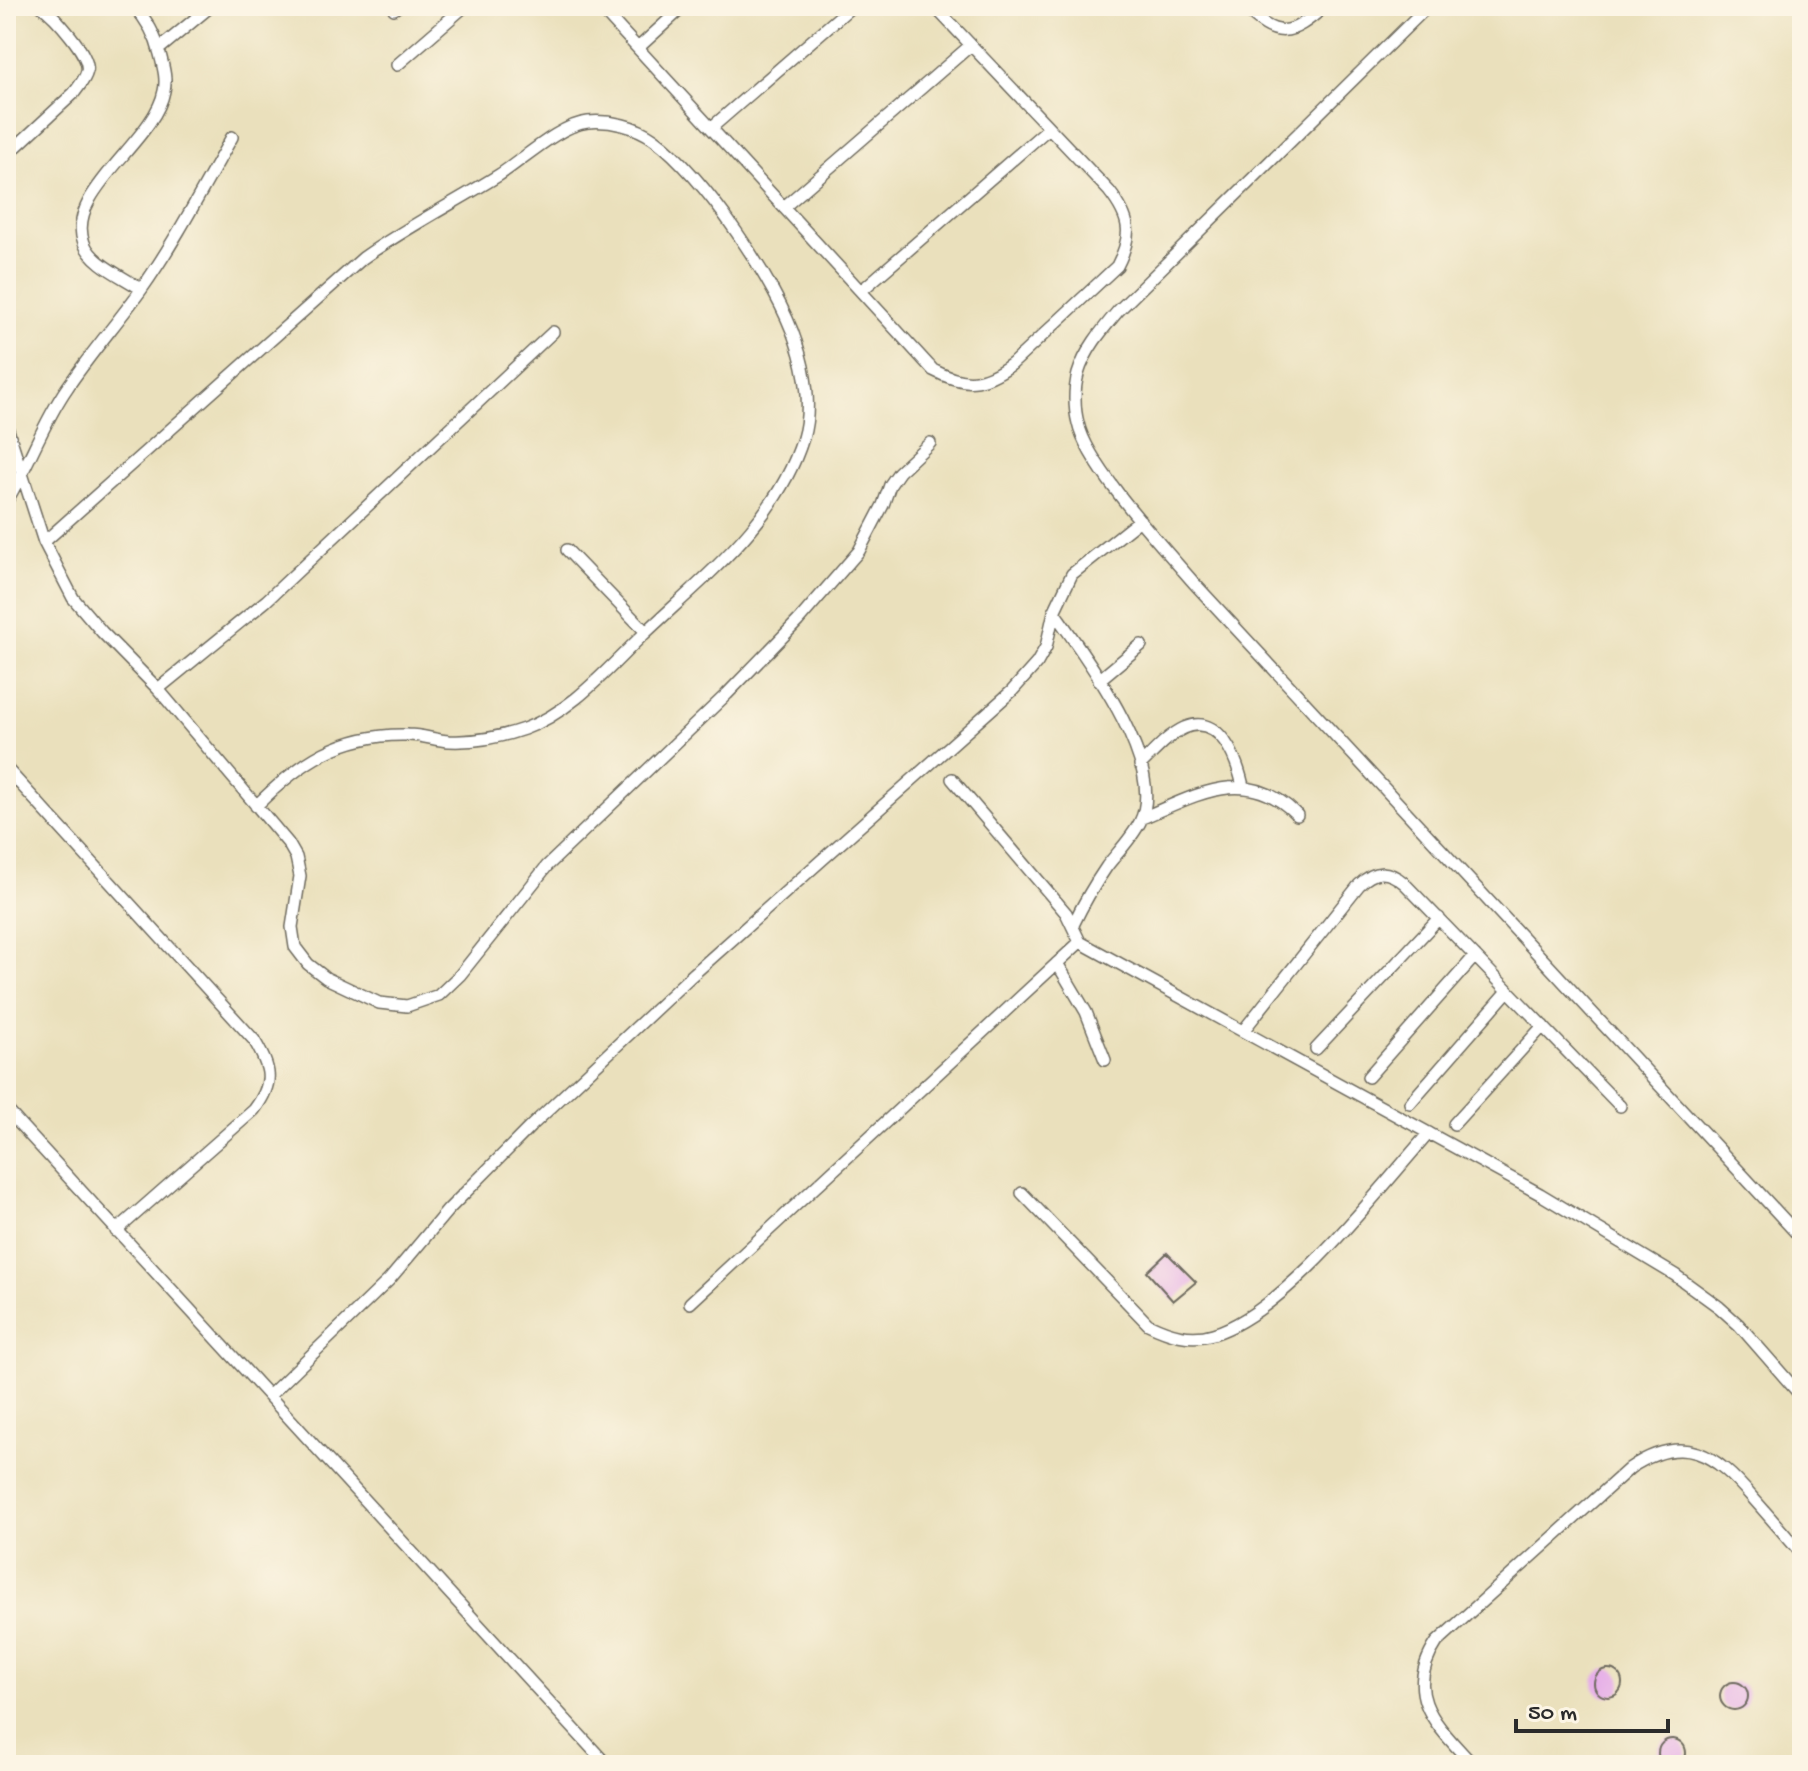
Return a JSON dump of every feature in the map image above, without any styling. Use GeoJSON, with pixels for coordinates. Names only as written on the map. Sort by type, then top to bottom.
{"type":"FeatureCollection","features":[{"type":"Feature","properties":{"kind":"lane"},"geometry":{"type":"LineString","coordinates":[[6,156],[74,93],[88,69],[84,54],[41,6]]}},
{"type":"Feature","properties":{"kind":"lane"},"geometry":{"type":"LineString","coordinates":[[134,6],[151,30],[159,49],[165,88],[160,107],[150,125],[96,189],[86,207],[81,226],[84,245],[100,262],[141,289]]}},
{"type":"Feature","properties":{"kind":"lane"},"geometry":{"type":"LineString","coordinates":[[159,49],[211,6]]}},
{"type":"Feature","properties":{"kind":"lane"},"geometry":{"type":"LineString","coordinates":[[397,65],[465,6]]}},
{"type":"Feature","properties":{"kind":"lane"},"geometry":{"type":"LineString","coordinates":[[599,6],[933,370],[952,380],[974,382],[995,377],[1012,364],[1117,266],[1127,246],[1128,226],[1122,207],[934,6]]}},
{"type":"Feature","properties":{"kind":"lane"},"geometry":{"type":"LineString","coordinates":[[638,48],[684,6]]}},
{"type":"Feature","properties":{"kind":"lane"},"geometry":{"type":"LineString","coordinates":[[711,128],[852,6]]}},
{"type":"Feature","properties":{"kind":"lane"},"geometry":{"type":"LineString","coordinates":[[1243,6],[1261,24],[1277,30],[1293,29],[1325,6]]}},
{"type":"Feature","properties":{"kind":"lane"},"geometry":{"type":"LineString","coordinates":[[1428,6],[1136,291],[1088,350],[1078,374],[1075,397],[1078,424],[1097,461],[1140,520],[1194,583],[1802,1239]]}},
{"type":"Feature","properties":{"kind":"lane"},"geometry":{"type":"LineString","coordinates":[[784,207],[971,45]]}},
{"type":"Feature","properties":{"kind":"lane"},"geometry":{"type":"LineString","coordinates":[[44,542],[363,258],[398,233],[502,173],[556,135],[586,122],[620,123],[652,137],[722,213],[763,274],[796,340],[807,386],[805,434],[789,478],[767,509],[719,566],[560,711],[526,728],[490,738],[451,741],[408,735],[365,738],[323,752],[286,775],[256,806]]}},
{"type":"Feature","properties":{"kind":"lane"},"geometry":{"type":"LineString","coordinates":[[861,291],[1049,128]]}},
{"type":"Feature","properties":{"kind":"lane"},"geometry":{"type":"LineString","coordinates":[[6,502],[24,474],[49,416],[141,289],[232,137]]}},
{"type":"Feature","properties":{"kind":"lane"},"geometry":{"type":"LineString","coordinates":[[158,689],[266,601],[553,332]]}},
{"type":"Feature","properties":{"kind":"lane"},"geometry":{"type":"LineString","coordinates":[[6,424],[44,542],[73,598],[158,689],[282,833],[296,857],[300,876],[292,927],[295,947],[308,964],[326,978],[379,1003],[407,1006],[439,995],[460,975],[547,866],[717,704],[798,621],[859,551],[899,472],[930,443]]}},
{"type":"Feature","properties":{"kind":"lane"},"geometry":{"type":"LineString","coordinates":[[270,1395],[389,1280],[448,1210],[530,1127],[689,978],[1012,691],[1037,663],[1051,631],[1054,612],[1072,574],[1140,520]]}},
{"type":"Feature","properties":{"kind":"lane"},"geometry":{"type":"LineString","coordinates":[[567,550],[646,632]]}},
{"type":"Feature","properties":{"kind":"lane"},"geometry":{"type":"LineString","coordinates":[[1054,612],[1117,708],[1146,782],[1142,818],[1096,882],[1073,925]]}},
{"type":"Feature","properties":{"kind":"lane"},"geometry":{"type":"LineString","coordinates":[[1099,680],[1141,645]]}},
{"type":"Feature","properties":{"kind":"lane"},"geometry":{"type":"LineString","coordinates":[[1140,765],[1176,733],[1196,724],[1207,726],[1228,747],[1243,786]]}},
{"type":"Feature","properties":{"kind":"lane"},"geometry":{"type":"LineString","coordinates":[[6,768],[254,1040],[265,1058],[269,1073],[266,1094],[254,1110],[116,1231]]}},
{"type":"Feature","properties":{"kind":"lane"},"geometry":{"type":"LineString","coordinates":[[952,779],[1066,913],[1080,942],[1540,1194],[1697,1290],[1739,1325],[1802,1397]]}},
{"type":"Feature","properties":{"kind":"lane"},"geometry":{"type":"LineString","coordinates":[[1142,818],[1202,793],[1243,786],[1264,790],[1282,800],[1297,815]]}},
{"type":"Feature","properties":{"kind":"lane"},"geometry":{"type":"LineString","coordinates":[[1243,1031],[1367,878],[1386,872],[1395,876],[1439,918],[1620,1106]]}},
{"type":"Feature","properties":{"kind":"lane"},"geometry":{"type":"LineString","coordinates":[[1316,1049],[1439,918]]}},
{"type":"Feature","properties":{"kind":"lane"},"geometry":{"type":"LineString","coordinates":[[690,1303],[1080,942]]}},
{"type":"Feature","properties":{"kind":"lane"},"geometry":{"type":"LineString","coordinates":[[1368,1077],[1475,956]]}},
{"type":"Feature","properties":{"kind":"lane"},"geometry":{"type":"LineString","coordinates":[[1057,963],[1086,1012],[1105,1060]]}},
{"type":"Feature","properties":{"kind":"lane"},"geometry":{"type":"LineString","coordinates":[[1410,1103],[1508,991]]}},
{"type":"Feature","properties":{"kind":"lane"},"geometry":{"type":"LineString","coordinates":[[1454,1124],[1543,1026]]}},
{"type":"Feature","properties":{"kind":"lane"},"geometry":{"type":"LineString","coordinates":[[6,1109],[607,1765]]}},
{"type":"Feature","properties":{"kind":"lane"},"geometry":{"type":"LineString","coordinates":[[1022,1193],[1148,1324],[1168,1334],[1189,1338],[1212,1335],[1243,1319],[1299,1277],[1429,1133]]}},
{"type":"Feature","properties":{"kind":"lane"},"geometry":{"type":"LineString","coordinates":[[1473,1765],[1436,1724],[1427,1709],[1422,1692],[1422,1674],[1427,1657],[1437,1642],[1630,1468],[1649,1455],[1671,1449],[1694,1451],[1715,1459],[1732,1474],[1802,1554]]}},
{"type":"Feature","properties":{"kind":"building"},"geometry":{"type":"Polygon","coordinates":[[[1167,1253],[1196,1282],[1173,1301],[1147,1272],[1167,1253]]]}},
{"type":"Feature","properties":{"kind":"building"},"geometry":{"type":"Polygon","coordinates":[[[1608,1669],[1618,1673],[1622,1683],[1618,1693],[1608,1697],[1598,1693],[1594,1683],[1598,1673],[1608,1669]]]}},
{"type":"Feature","properties":{"kind":"building"},"geometry":{"type":"Polygon","coordinates":[[[1734,1682],[1744,1686],[1748,1696],[1744,1706],[1734,1710],[1724,1706],[1720,1696],[1724,1686],[1734,1682]]]}},
{"type":"Feature","properties":{"kind":"building"},"geometry":{"type":"Polygon","coordinates":[[[1672,1739],[1682,1743],[1686,1753],[1682,1763],[1672,1767],[1662,1763],[1658,1753],[1662,1743],[1672,1739]]]}}]}
